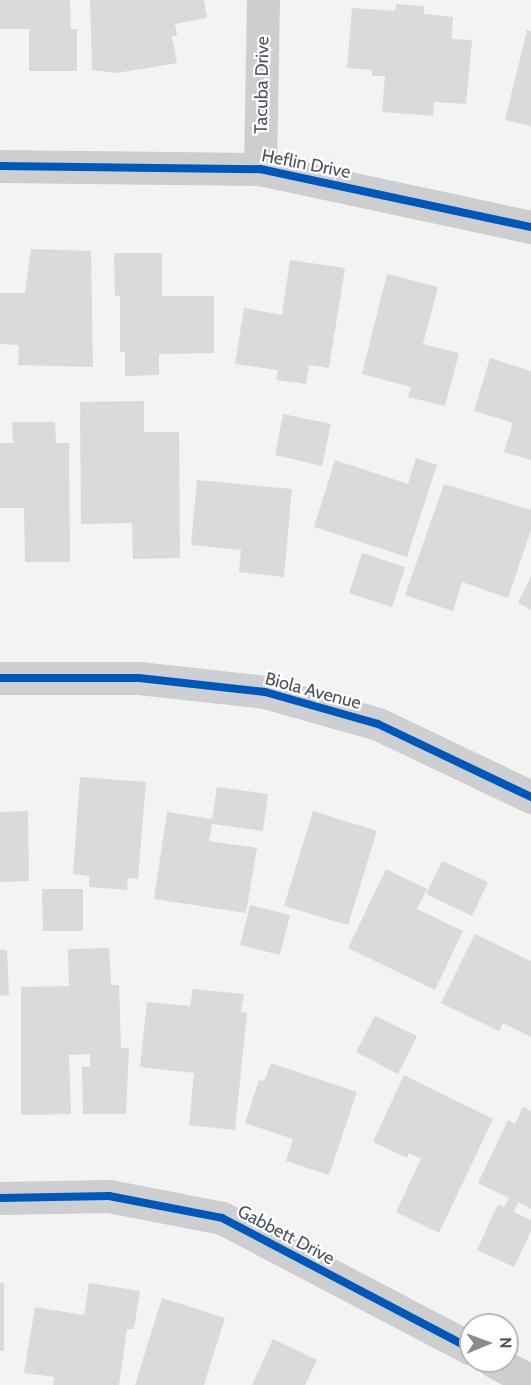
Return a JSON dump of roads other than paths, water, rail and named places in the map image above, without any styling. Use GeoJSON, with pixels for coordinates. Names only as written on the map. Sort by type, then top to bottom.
{"type":"FeatureCollection","features":[{"type":"Feature","properties":{"kind":"street","name":"Tacuba Drive"},"geometry":{"type":"LineString","coordinates":[[260,169],[263,0]]}},
{"type":"Feature","properties":{"kind":"street","name":"Heflin Drive"},"geometry":{"type":"LineString","coordinates":[[0,166],[260,169],[531,227]]}},
{"type":"Feature","properties":{"kind":"street","name":"Biola Avenue"},"geometry":{"type":"LineString","coordinates":[[0,678],[139,678],[265,692],[378,724],[531,797]]}},
{"type":"Feature","properties":{"kind":"street","name":"Gabbett Drive"},"geometry":{"type":"LineString","coordinates":[[0,1198],[109,1196],[222,1218],[459,1343]]}},
{"type":"Feature","properties":{"kind":"street"},"geometry":{"type":"LineString","coordinates":[[516,1373],[531,1381]]}}]}
